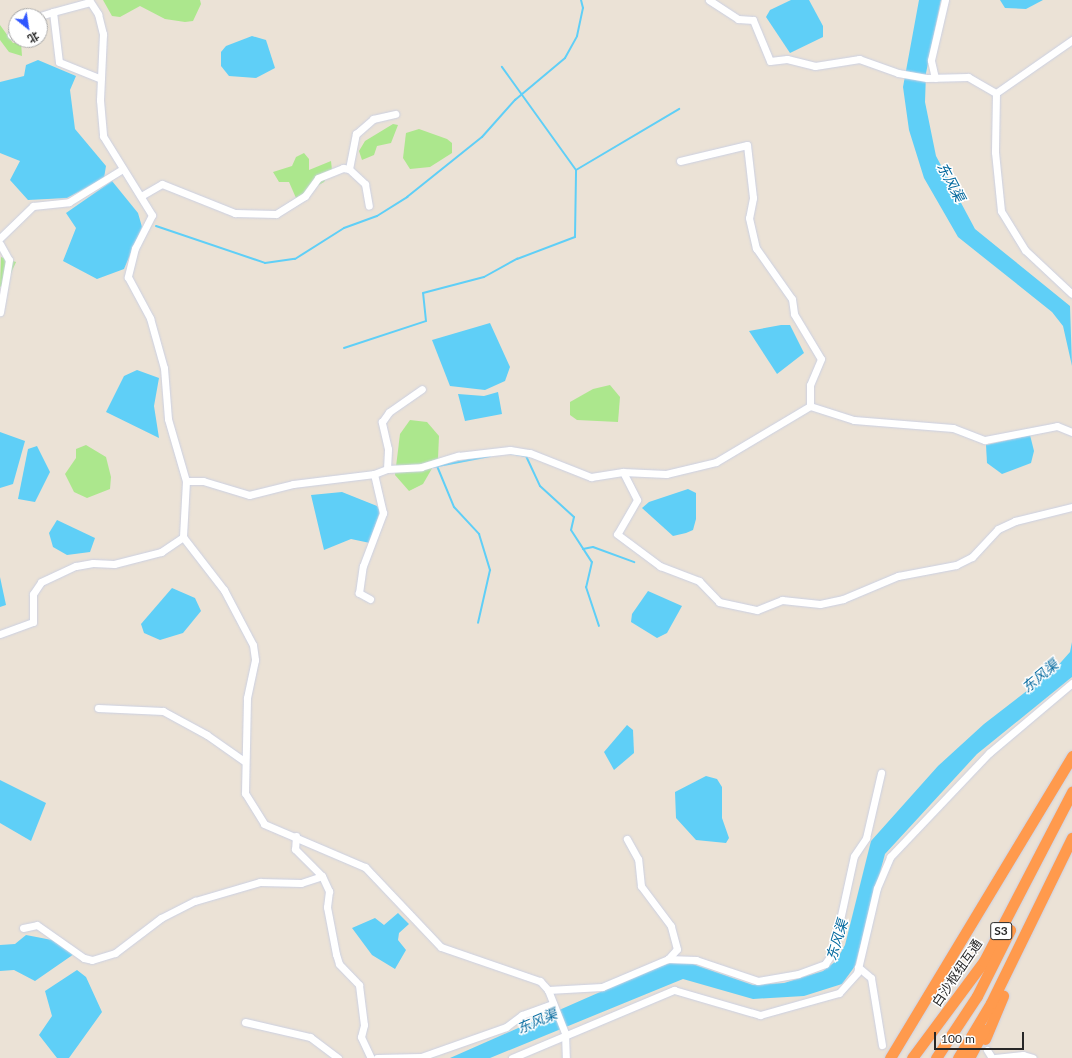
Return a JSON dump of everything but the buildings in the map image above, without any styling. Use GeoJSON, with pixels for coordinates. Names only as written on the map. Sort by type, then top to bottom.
{"type":"FeatureCollection","features":[{"type":"Feature","properties":{"kind":"highway"},"geometry":{"type":"LineString","coordinates":[[890,1058],[1072,756]]}},
{"type":"Feature","properties":{"kind":"highway","name":"白沙枢纽互通"},"geometry":{"type":"LineString","coordinates":[[912,1058],[984,961],[1072,792]]}},
{"type":"Feature","properties":{"kind":"highway"},"geometry":{"type":"LineString","coordinates":[[936,1058],[976,996],[1072,806]]}},
{"type":"Feature","properties":{"kind":"highway"},"geometry":{"type":"LineString","coordinates":[[958,1058],[991,1003],[1072,838]]}},
{"type":"Feature","properties":{"kind":"highway","name":"S3"},"geometry":{"type":"LineString","coordinates":[[969,1058],[1003,996],[1072,850]]}},
{"type":"Feature","properties":{"kind":"highway"},"geometry":{"type":"LineString","coordinates":[[977,1058],[1003,996]]}},
{"type":"Feature","properties":{"kind":"street"},"geometry":{"type":"LineString","coordinates":[[709,0],[738,19],[753,20],[770,60],[787,59],[814,66],[859,59],[898,73],[931,78],[968,77],[996,93]]}},
{"type":"Feature","properties":{"kind":"street"},"geometry":{"type":"LineString","coordinates":[[931,78],[931,60],[945,0]]}},
{"type":"Feature","properties":{"kind":"street"},"geometry":{"type":"LineString","coordinates":[[48,14],[90,1],[103,34],[103,136],[121,170],[141,196],[152,215],[135,248],[128,277],[159,345],[168,419],[186,481],[183,537],[224,590],[253,645],[244,761],[245,793],[254,810],[264,824],[296,836],[365,867],[441,946],[540,981],[548,990],[566,1035],[566,1058]]}},
{"type":"Feature","properties":{"kind":"street"},"geometry":{"type":"LineString","coordinates":[[53,12],[59,62],[102,79]]}},
{"type":"Feature","properties":{"kind":"street"},"geometry":{"type":"LineString","coordinates":[[996,93],[1072,40]]}},
{"type":"Feature","properties":{"kind":"street"},"geometry":{"type":"LineString","coordinates":[[996,93],[995,152],[1001,212],[1025,250],[1072,294]]}},
{"type":"Feature","properties":{"kind":"street"},"geometry":{"type":"LineString","coordinates":[[349,169],[356,134],[373,119],[395,114]]}},
{"type":"Feature","properties":{"kind":"street"},"geometry":{"type":"LineString","coordinates":[[680,161],[747,145],[753,198],[749,218],[756,248],[792,299],[794,314],[821,359],[810,385],[810,406]]}},
{"type":"Feature","properties":{"kind":"street"},"geometry":{"type":"LineString","coordinates":[[141,196],[162,184],[235,213],[276,214],[305,196],[318,178],[349,169]]}},
{"type":"Feature","properties":{"kind":"street"},"geometry":{"type":"LineString","coordinates":[[349,169],[365,184],[369,206]]}},
{"type":"Feature","properties":{"kind":"street"},"geometry":{"type":"LineString","coordinates":[[0,238],[33,206],[69,202],[121,170]]}},
{"type":"Feature","properties":{"kind":"street"},"geometry":{"type":"LineString","coordinates":[[0,244],[8,260],[0,312]]}},
{"type":"Feature","properties":{"kind":"street"},"geometry":{"type":"LineString","coordinates":[[387,468],[388,448],[382,422],[389,412],[422,390]]}},
{"type":"Feature","properties":{"kind":"street"},"geometry":{"type":"LineString","coordinates":[[186,481],[203,481],[249,495],[293,484],[374,474],[387,468],[421,467],[458,456],[510,450],[530,454],[591,477],[624,472],[666,474],[716,462],[810,406],[854,420],[953,428],[985,440],[1057,426],[1072,432]]}},
{"type":"Feature","properties":{"kind":"street"},"geometry":{"type":"LineString","coordinates":[[624,472],[637,500],[617,534],[660,566],[699,581],[719,602],[757,610],[782,600],[820,604],[843,599],[898,576],[956,565],[972,557],[998,529],[1015,521],[1072,507]]}},
{"type":"Feature","properties":{"kind":"street"},"geometry":{"type":"LineString","coordinates":[[370,600],[358,593],[363,566],[383,513],[374,474]]}},
{"type":"Feature","properties":{"kind":"street"},"geometry":{"type":"LineString","coordinates":[[0,634],[34,622],[33,594],[41,582],[76,566],[93,563],[114,564],[161,552],[183,537]]}},
{"type":"Feature","properties":{"kind":"street"},"geometry":{"type":"LineString","coordinates":[[512,1058],[674,990],[760,1015],[795,1008],[839,993],[848,986],[858,967],[877,888],[890,857],[989,753],[1072,683]]}},
{"type":"Feature","properties":{"kind":"street"},"geometry":{"type":"LineString","coordinates":[[98,708],[163,711],[207,735],[244,761]]}},
{"type":"Feature","properties":{"kind":"street"},"geometry":{"type":"LineString","coordinates":[[668,959],[696,960],[758,981],[798,974],[825,964],[833,952],[854,856],[866,838],[881,773]]}},
{"type":"Feature","properties":{"kind":"street"},"geometry":{"type":"LineString","coordinates":[[296,836],[295,849],[322,876],[329,891],[327,907],[336,954],[339,964],[359,985],[364,1025],[361,1037],[371,1058]]}},
{"type":"Feature","properties":{"kind":"street"},"geometry":{"type":"LineString","coordinates":[[548,990],[602,988],[668,959],[677,949],[670,926],[641,886],[638,859],[627,840]]}},
{"type":"Feature","properties":{"kind":"street"},"geometry":{"type":"LineString","coordinates":[[23,928],[37,925],[84,958],[98,959],[114,954],[161,918],[195,901],[260,882],[302,883],[322,876]]}},
{"type":"Feature","properties":{"kind":"street"},"geometry":{"type":"LineString","coordinates":[[858,967],[871,978],[882,1045]]}},
{"type":"Feature","properties":{"kind":"street"},"geometry":{"type":"LineString","coordinates":[[377,1058],[421,1057],[506,1027],[522,1015],[554,1007]]}},
{"type":"Feature","properties":{"kind":"street"},"geometry":{"type":"LineString","coordinates":[[245,1022],[310,1037],[338,1058]]}},
{"type":"Feature","properties":{"kind":"street"},"geometry":{"type":"LineString","coordinates":[[987,1050],[993,1058],[1023,1055],[1033,1058]]}},
{"type":"Feature","properties":{"kind":"green space"},"geometry":{"type":"Polygon","coordinates":[[[103,0],[200,0],[201,4],[193,21],[185,22],[165,19],[140,6],[120,17],[112,16],[103,0]]]}},
{"type":"Feature","properties":{"kind":"green space"},"geometry":{"type":"Polygon","coordinates":[[[0,25],[8,36],[8,48],[21,48],[22,56],[9,52],[0,40],[0,25]]]}},
{"type":"Feature","properties":{"kind":"green space"},"geometry":{"type":"Polygon","coordinates":[[[393,124],[398,125],[391,143],[377,146],[374,155],[362,160],[359,151],[365,141],[393,124]]]}},
{"type":"Feature","properties":{"kind":"green space"},"geometry":{"type":"Polygon","coordinates":[[[419,129],[447,139],[452,143],[452,153],[430,167],[410,169],[403,158],[406,133],[419,129]]]}},
{"type":"Feature","properties":{"kind":"green space"},"geometry":{"type":"Polygon","coordinates":[[[304,153],[309,159],[309,170],[331,161],[332,170],[324,182],[296,198],[289,182],[279,182],[273,172],[292,166],[296,157],[304,153]]]}},
{"type":"Feature","properties":{"kind":"green space"},"geometry":{"type":"Polygon","coordinates":[[[1,257],[16,262],[7,282],[0,287],[1,257]]]}},
{"type":"Feature","properties":{"kind":"green space"},"geometry":{"type":"Polygon","coordinates":[[[610,385],[620,397],[618,422],[577,420],[570,415],[570,402],[593,389],[610,385]]]}},
{"type":"Feature","properties":{"kind":"green space"},"geometry":{"type":"Polygon","coordinates":[[[410,420],[427,422],[439,436],[438,458],[423,484],[409,491],[395,475],[400,434],[410,420]]]}},
{"type":"Feature","properties":{"kind":"green space"},"geometry":{"type":"Polygon","coordinates":[[[86,445],[106,457],[111,477],[110,489],[87,498],[74,492],[65,474],[76,458],[76,449],[86,445]]]}},
{"type":"Feature","properties":{"kind":"water"},"geometry":{"type":"Polygon","coordinates":[[[791,0],[809,0],[823,26],[823,37],[790,53],[766,17],[770,10],[791,0]]]}},
{"type":"Feature","properties":{"kind":"water"},"geometry":{"type":"Polygon","coordinates":[[[919,0],[941,0],[926,73],[925,102],[936,156],[975,229],[1070,306],[1072,366],[1063,326],[1052,312],[958,237],[924,178],[909,130],[903,87],[919,0]]]}},
{"type":"Feature","properties":{"kind":"water"},"geometry":{"type":"Polygon","coordinates":[[[1000,0],[1043,0],[1026,9],[1005,8],[1000,0]]]}},
{"type":"Feature","properties":{"kind":"water"},"geometry":{"type":"Polygon","coordinates":[[[252,36],[266,40],[275,68],[256,78],[229,76],[221,66],[221,52],[226,46],[252,36]]]}},
{"type":"Feature","properties":{"kind":"water"},"geometry":{"type":"Polygon","coordinates":[[[38,60],[76,76],[70,90],[75,129],[106,166],[104,178],[67,198],[28,200],[10,180],[20,161],[0,153],[0,82],[24,76],[26,65],[38,60]]]}},
{"type":"Feature","properties":{"kind":"water"},"geometry":{"type":"Polygon","coordinates":[[[112,181],[138,213],[142,227],[124,269],[97,279],[63,261],[76,228],[66,213],[112,181]]]}},
{"type":"Feature","properties":{"kind":"water"},"geometry":{"type":"Polygon","coordinates":[[[490,323],[510,367],[505,381],[485,390],[450,386],[432,340],[490,323]]]}},
{"type":"Feature","properties":{"kind":"water"},"geometry":{"type":"Polygon","coordinates":[[[781,325],[790,325],[804,353],[777,374],[749,331],[781,325]]]}},
{"type":"Feature","properties":{"kind":"water"},"geometry":{"type":"Polygon","coordinates":[[[137,370],[159,378],[154,406],[159,438],[106,412],[124,376],[137,370]]]}},
{"type":"Feature","properties":{"kind":"water"},"geometry":{"type":"Polygon","coordinates":[[[498,392],[502,414],[465,421],[458,394],[484,396],[498,392]]]}},
{"type":"Feature","properties":{"kind":"water"},"geometry":{"type":"Polygon","coordinates":[[[0,432],[25,441],[13,484],[0,488],[0,432]]]}},
{"type":"Feature","properties":{"kind":"water"},"geometry":{"type":"Polygon","coordinates":[[[1030,435],[1034,451],[1031,463],[1002,474],[987,463],[986,445],[1030,435]]]}},
{"type":"Feature","properties":{"kind":"water"},"geometry":{"type":"Polygon","coordinates":[[[37,446],[50,472],[35,502],[18,499],[28,449],[37,446]]]}},
{"type":"Feature","properties":{"kind":"water"},"geometry":{"type":"Polygon","coordinates":[[[688,489],[696,493],[696,519],[693,530],[686,533],[673,536],[642,508],[649,502],[688,489]]]}},
{"type":"Feature","properties":{"kind":"water"},"geometry":{"type":"Polygon","coordinates":[[[342,492],[377,506],[380,511],[370,543],[351,539],[324,550],[311,495],[342,492]]]}},
{"type":"Feature","properties":{"kind":"water"},"geometry":{"type":"Polygon","coordinates":[[[57,520],[95,538],[90,552],[67,555],[53,547],[49,533],[57,520]]]}},
{"type":"Feature","properties":{"kind":"water"},"geometry":{"type":"Polygon","coordinates":[[[0,577],[6,605],[0,607],[0,577]]]}},
{"type":"Feature","properties":{"kind":"water"},"geometry":{"type":"Polygon","coordinates":[[[172,588],[195,598],[201,611],[183,633],[160,640],[144,633],[141,624],[172,588]]]}},
{"type":"Feature","properties":{"kind":"water"},"geometry":{"type":"Polygon","coordinates":[[[648,591],[682,606],[667,633],[657,638],[631,622],[632,614],[648,591]]]}},
{"type":"Feature","properties":{"kind":"water","name":"东风渠"},"geometry":{"type":"Polygon","coordinates":[[[1072,642],[1072,677],[977,754],[885,854],[855,966],[842,984],[804,996],[753,999],[683,979],[490,1058],[450,1058],[657,967],[681,960],[753,985],[784,983],[823,971],[836,961],[845,945],[871,841],[938,766],[984,724],[1054,670],[1070,652],[1072,642]]]}},
{"type":"Feature","properties":{"kind":"water"},"geometry":{"type":"Polygon","coordinates":[[[627,725],[633,730],[634,753],[614,770],[604,752],[627,725]]]}},
{"type":"Feature","properties":{"kind":"water"},"geometry":{"type":"Polygon","coordinates":[[[706,776],[717,779],[722,787],[722,818],[729,838],[726,843],[696,840],[676,818],[675,792],[706,776]]]}},
{"type":"Feature","properties":{"kind":"water"},"geometry":{"type":"Polygon","coordinates":[[[0,780],[46,803],[31,841],[0,823],[0,780]]]}},
{"type":"Feature","properties":{"kind":"water"},"geometry":{"type":"Polygon","coordinates":[[[398,913],[409,924],[399,933],[398,940],[406,950],[395,969],[372,955],[352,928],[375,918],[384,925],[398,913]]]}},
{"type":"Feature","properties":{"kind":"water"},"geometry":{"type":"Polygon","coordinates":[[[26,935],[52,940],[74,954],[35,981],[14,970],[0,971],[0,945],[15,944],[26,935]]]}},
{"type":"Feature","properties":{"kind":"water"},"geometry":{"type":"Polygon","coordinates":[[[77,970],[86,977],[102,1012],[69,1058],[57,1058],[39,1035],[52,1016],[45,991],[77,970]]]}},
{"type":"Feature","properties":{"kind":"waterway"},"geometry":{"type":"LineString","coordinates":[[156,226],[265,263],[295,259],[344,228],[377,216],[407,197],[482,137],[515,100],[565,58],[577,36],[583,8],[581,0]]}},
{"type":"Feature","properties":{"kind":"waterway"},"geometry":{"type":"LineString","coordinates":[[344,348],[426,321],[423,293],[484,277],[517,259],[575,237],[576,170],[502,67]]}},
{"type":"Feature","properties":{"kind":"waterway"},"geometry":{"type":"LineString","coordinates":[[576,170],[679,109]]}},
{"type":"Feature","properties":{"kind":"waterway"},"geometry":{"type":"LineString","coordinates":[[510,453],[526,456],[540,486],[574,517],[571,530],[592,562],[586,587],[599,626]]}},
{"type":"Feature","properties":{"kind":"waterway"},"geometry":{"type":"LineString","coordinates":[[433,467],[490,456]]}},
{"type":"Feature","properties":{"kind":"waterway"},"geometry":{"type":"LineString","coordinates":[[437,466],[454,507],[479,534],[490,570],[478,623]]}},
{"type":"Feature","properties":{"kind":"waterway"},"geometry":{"type":"LineString","coordinates":[[583,549],[593,547],[634,562]]}}]}
